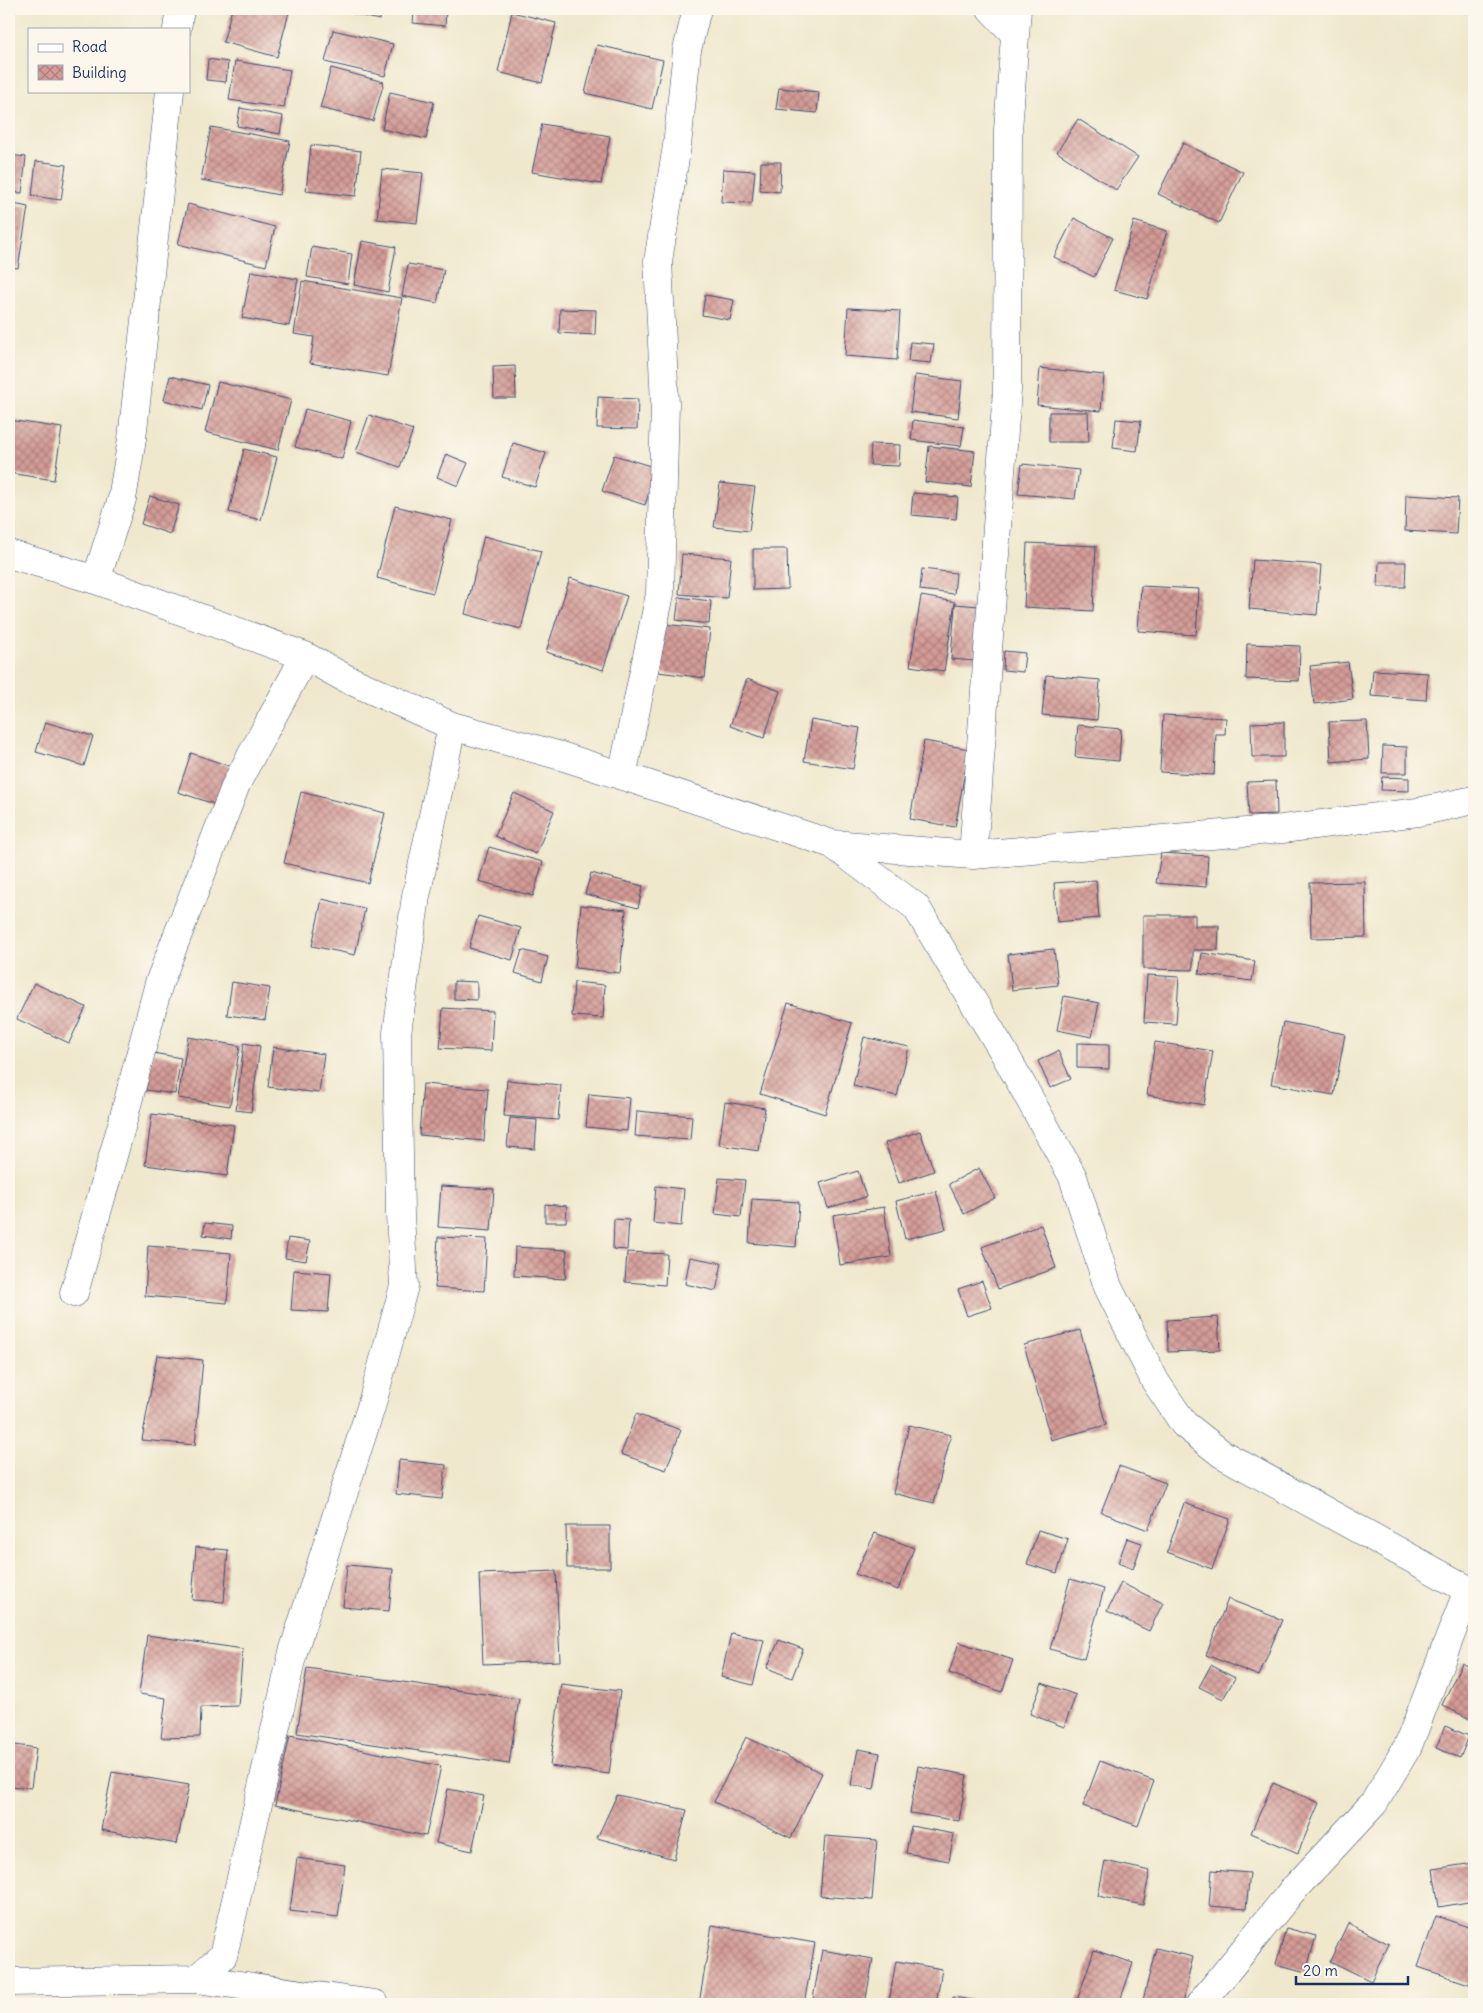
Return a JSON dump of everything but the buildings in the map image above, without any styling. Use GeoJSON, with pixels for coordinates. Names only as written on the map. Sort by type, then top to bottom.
{"type":"FeatureCollection","features":[{"type":"Feature","properties":{"kind":"street"},"geometry":{"type":"LineString","coordinates":[[177,28],[180,9]]}},
{"type":"Feature","properties":{"kind":"street"},"geometry":{"type":"LineString","coordinates":[[622,776],[660,594],[665,404],[658,261],[677,146],[686,50],[697,9]]}},
{"type":"Feature","properties":{"kind":"street"},"geometry":{"type":"LineString","coordinates":[[973,855],[1007,390],[1008,130],[1016,21],[991,9]]}},
{"type":"Feature","properties":{"kind":"street"},"geometry":{"type":"LineString","coordinates":[[96,580],[122,499],[132,439],[170,92]]}},
{"type":"Feature","properties":{"kind":"street"},"geometry":{"type":"LineString","coordinates":[[9,554],[96,580],[305,656],[345,678],[452,726],[560,756],[832,844],[973,855],[1282,829],[1418,812],[1474,800]]}},
{"type":"Feature","properties":{"kind":"street"},"geometry":{"type":"LineString","coordinates":[[74,1293],[122,1124],[159,983],[237,782],[305,656]]}},
{"type":"Feature","properties":{"kind":"street"},"geometry":{"type":"LineString","coordinates":[[196,1980],[223,1956],[293,1652],[371,1406],[404,1286],[400,1215],[397,1033],[416,896],[452,726]]}},
{"type":"Feature","properties":{"kind":"street"},"geometry":{"type":"LineString","coordinates":[[832,844],[916,908],[1002,1051],[1073,1177],[1108,1287],[1155,1381],[1184,1424],[1222,1454],[1471,1591],[1408,1746],[1374,1803],[1292,1891],[1200,2004]]}},
{"type":"Feature","properties":{"kind":"street"},"geometry":{"type":"LineString","coordinates":[[9,1982],[196,1980],[375,2004]]}}]}
